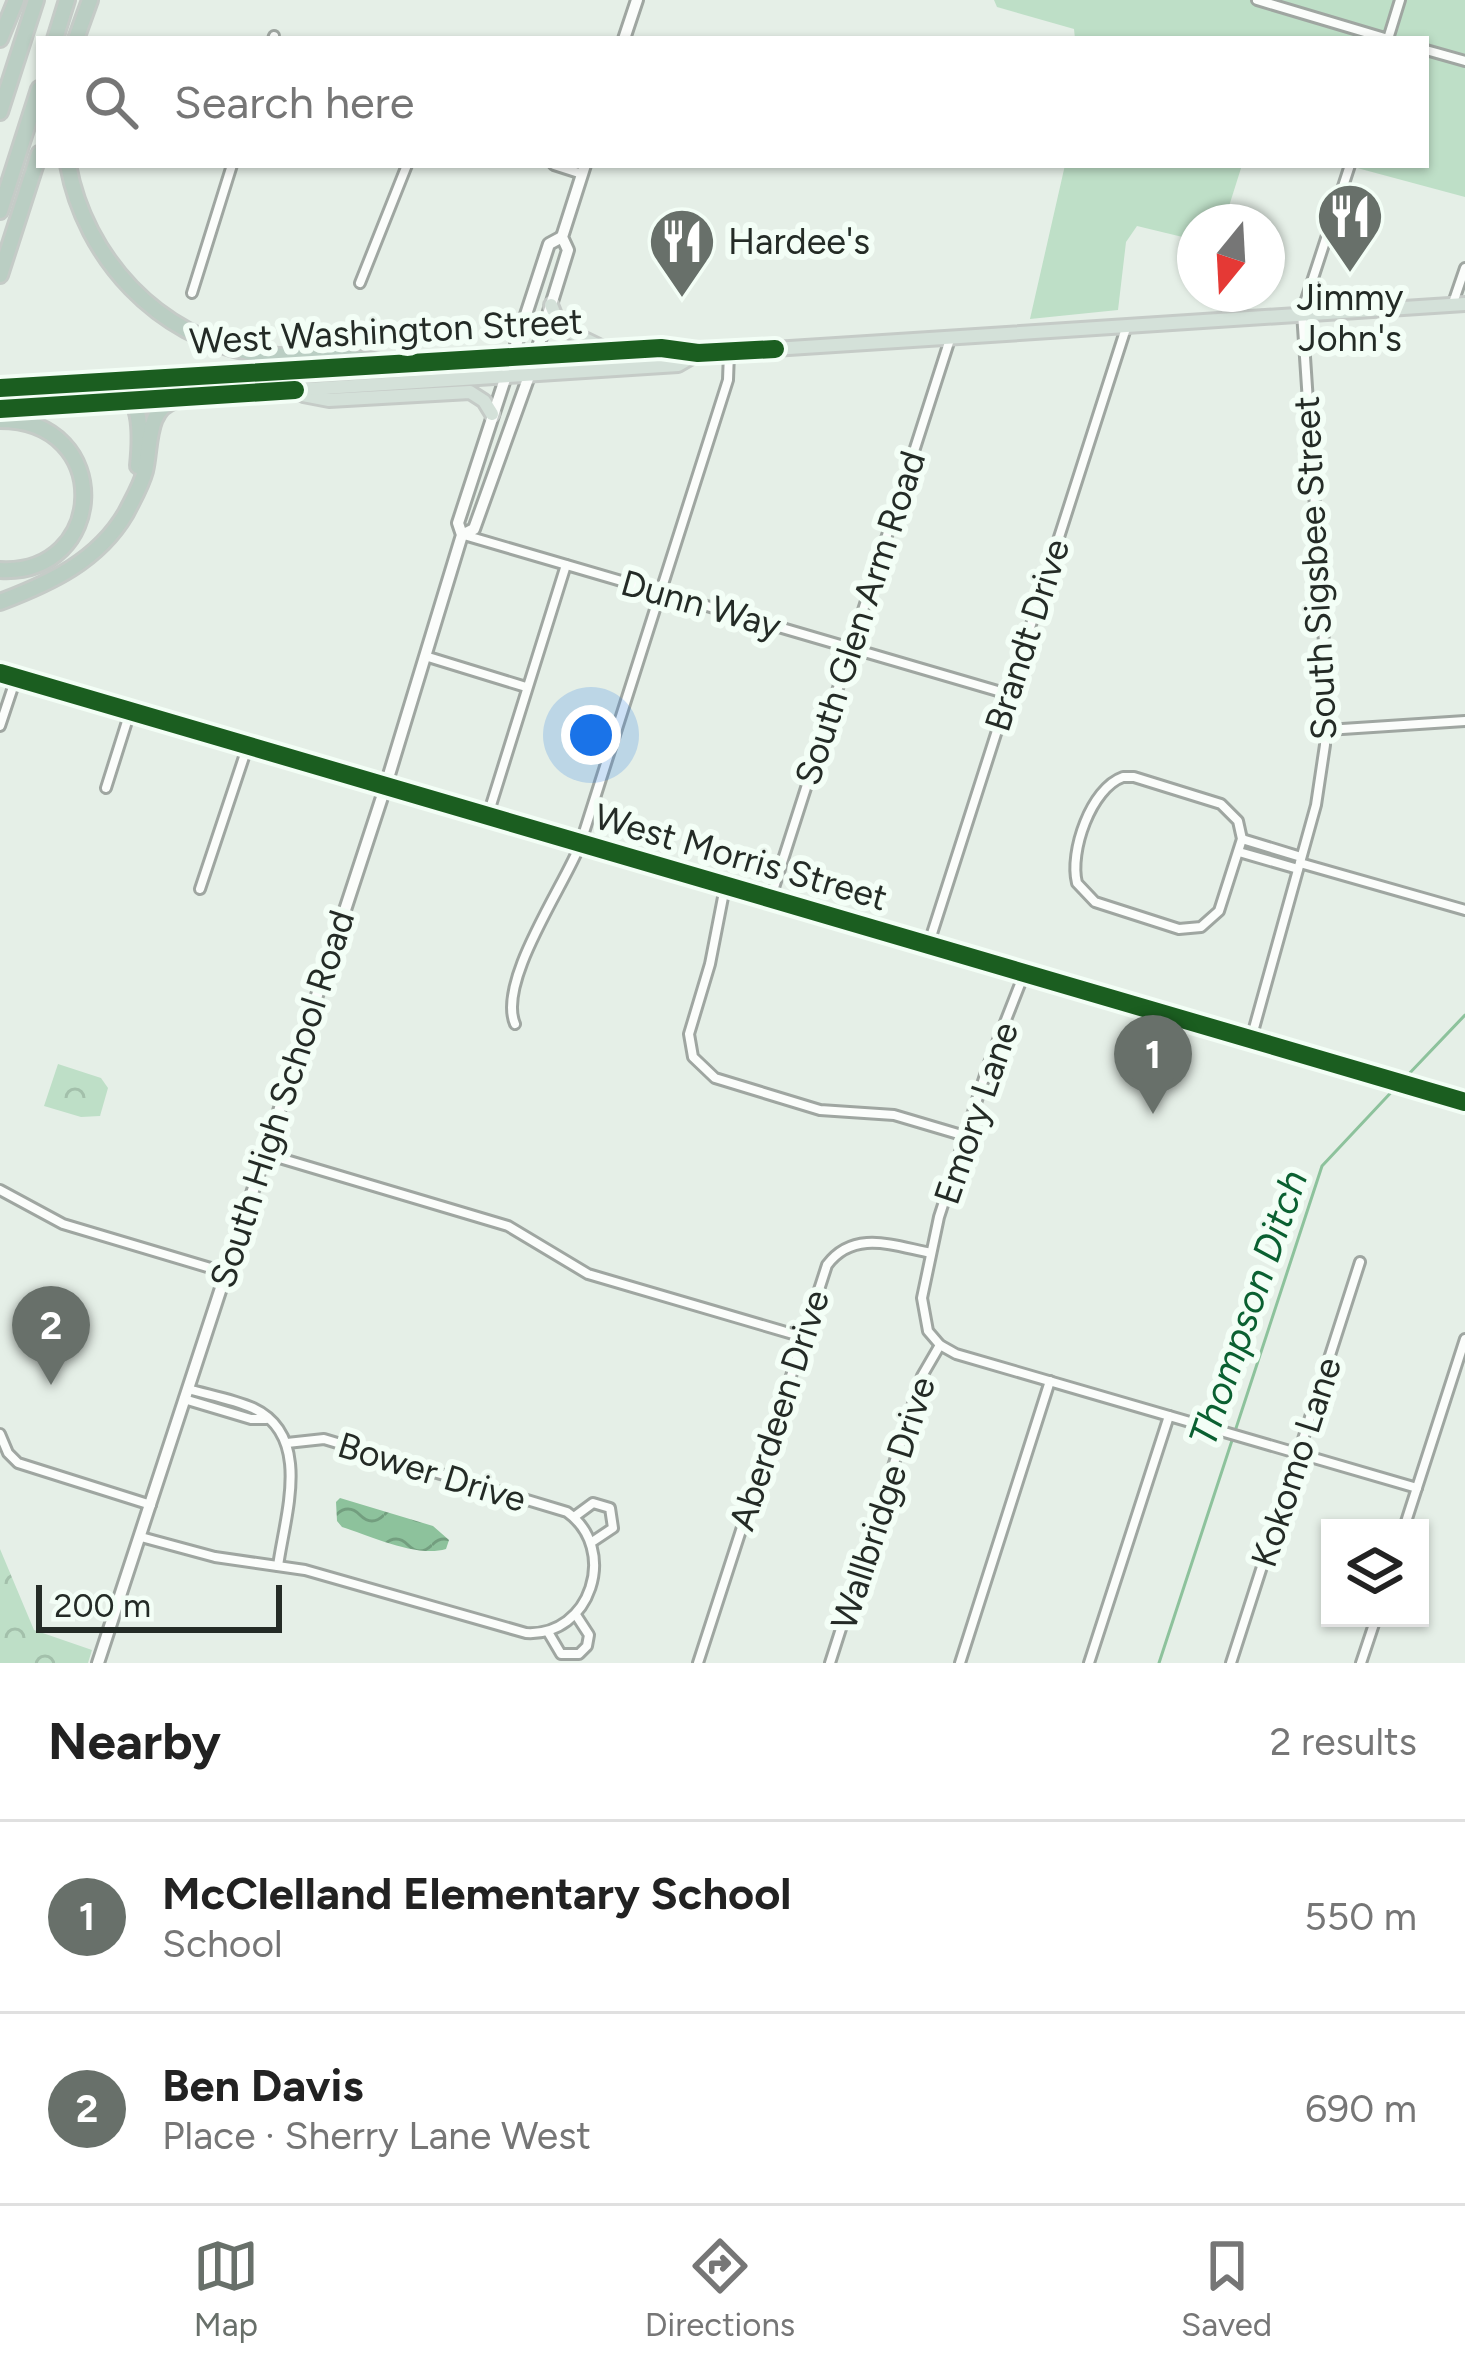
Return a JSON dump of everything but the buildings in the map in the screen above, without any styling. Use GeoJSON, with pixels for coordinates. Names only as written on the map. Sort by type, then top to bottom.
{"type":"FeatureCollection","features":[{"type":"Feature","properties":{"kind":"highway"},"geometry":{"type":"LineString","coordinates":[[0,39],[16,0]]}},
{"type":"Feature","properties":{"kind":"highway"},"geometry":{"type":"LineString","coordinates":[[0,112],[36,0]]}},
{"type":"Feature","properties":{"kind":"highway"},"geometry":{"type":"LineString","coordinates":[[56,36],[67,0]]}},
{"type":"Feature","properties":{"kind":"highway"},"geometry":{"type":"LineString","coordinates":[[80,36],[89,3]]}},
{"type":"Feature","properties":{"kind":"highway"},"geometry":{"type":"LineString","coordinates":[[0,211],[36,98]]}},
{"type":"Feature","properties":{"kind":"highway"},"geometry":{"type":"LineString","coordinates":[[0,275],[36,163]]}},
{"type":"Feature","properties":{"kind":"highway"},"geometry":{"type":"LineString","coordinates":[[69,168],[78,206],[101,252],[134,292],[180,327],[253,353],[360,356],[393,364]]}},
{"type":"Feature","properties":{"kind":"highway"},"geometry":{"type":"LineString","coordinates":[[108,381],[125,388],[134,402],[140,442],[131,501]]}},
{"type":"Feature","properties":{"kind":"highway"},"geometry":{"type":"LineString","coordinates":[[0,602],[55,579],[92,555],[111,535],[146,468],[156,415],[167,402],[176,400]]}},
{"type":"Feature","properties":{"kind":"highway"},"geometry":{"type":"LineString","coordinates":[[0,420],[34,424],[62,440],[79,466],[84,497],[75,531],[56,554],[26,569],[0,571]]}},
{"type":"Feature","properties":{"kind":"main road","name":"West Washington Street"},"geometry":{"type":"LineString","coordinates":[[0,388],[661,347],[728,352],[1459,304]]}},
{"type":"Feature","properties":{"kind":"main road"},"geometry":{"type":"LineString","coordinates":[[551,305],[554,320],[563,329],[609,350]]}},
{"type":"Feature","properties":{"kind":"main road","name":"West Washington Street"},"geometry":{"type":"LineString","coordinates":[[0,409],[678,365],[698,353]]}},
{"type":"Feature","properties":{"kind":"main road"},"geometry":{"type":"LineString","coordinates":[[284,391],[329,400],[470,392],[484,400],[492,414]]}},
{"type":"Feature","properties":{"kind":"street"},"geometry":{"type":"LineString","coordinates":[[625,36],[637,0]]}},
{"type":"Feature","properties":{"kind":"street"},"geometry":{"type":"LineString","coordinates":[[1256,0],[1282,3],[1379,36]]}},
{"type":"Feature","properties":{"kind":"street"},"geometry":{"type":"LineString","coordinates":[[1389,36],[1400,0]]}},
{"type":"Feature","properties":{"kind":"street"},"geometry":{"type":"LineString","coordinates":[[1429,51],[1465,61]]}},
{"type":"Feature","properties":{"kind":"street"},"geometry":{"type":"LineString","coordinates":[[192,293],[231,168]]}},
{"type":"Feature","properties":{"kind":"street"},"geometry":{"type":"LineString","coordinates":[[360,283],[405,168]]}},
{"type":"Feature","properties":{"kind":"street","name":"South Sigsbee Street"},"geometry":{"type":"LineString","coordinates":[[1250,1040],[1317,798],[1327,730],[1302,312],[1349,168]]}},
{"type":"Feature","properties":{"kind":"street","name":"South High School Road"},"geometry":{"type":"LineString","coordinates":[[462,535],[474,529],[529,376],[568,250],[562,237],[583,169]]}},
{"type":"Feature","properties":{"kind":"street","name":"South High School Road"},"geometry":{"type":"LineString","coordinates":[[99,1663],[386,788],[462,535],[458,524],[492,414],[549,244],[562,237]]}},
{"type":"Feature","properties":{"kind":"street"},"geometry":{"type":"LineString","coordinates":[[1459,304],[1465,268]]}},
{"type":"Feature","properties":{"kind":"street","name":"Brandt Drive"},"geometry":{"type":"LineString","coordinates":[[928,946],[1127,325]]}},
{"type":"Feature","properties":{"kind":"street","name":"South Glen Arm Road"},"geometry":{"type":"LineString","coordinates":[[770,900],[951,336]]}},
{"type":"Feature","properties":{"kind":"street"},"geometry":{"type":"LineString","coordinates":[[514,1024],[511,1006],[538,923],[571,871],[661,592],[728,380],[728,352]]}},
{"type":"Feature","properties":{"kind":"street","name":"Dunn Way"},"geometry":{"type":"LineString","coordinates":[[462,535],[1009,694]]}},
{"type":"Feature","properties":{"kind":"street"},"geometry":{"type":"LineString","coordinates":[[487,818],[566,565]]}},
{"type":"Feature","properties":{"kind":"street"},"geometry":{"type":"LineString","coordinates":[[425,656],[526,687]]}},
{"type":"Feature","properties":{"kind":"street","name":"West Morris Street"},"geometry":{"type":"LineString","coordinates":[[0,673],[1465,1102]]}},
{"type":"Feature","properties":{"kind":"street"},"geometry":{"type":"LineString","coordinates":[[0,726],[16,678]]}},
{"type":"Feature","properties":{"kind":"street"},"geometry":{"type":"LineString","coordinates":[[106,788],[130,712]]}},
{"type":"Feature","properties":{"kind":"street"},"geometry":{"type":"LineString","coordinates":[[1327,730],[1465,721]]}},
{"type":"Feature","properties":{"kind":"street"},"geometry":{"type":"LineString","coordinates":[[200,889],[247,748]]}},
{"type":"Feature","properties":{"kind":"street"},"geometry":{"type":"LineString","coordinates":[[1134,777],[1220,804],[1234,815],[1242,839],[1239,852],[1221,908],[1201,927],[1179,928],[1098,903],[1079,887],[1075,861],[1094,799],[1109,782],[1134,777]]}},
{"type":"Feature","properties":{"kind":"street"},"geometry":{"type":"LineString","coordinates":[[1242,839],[1300,863]]}},
{"type":"Feature","properties":{"kind":"street"},"geometry":{"type":"LineString","coordinates":[[1239,852],[1300,863],[1465,910]]}},
{"type":"Feature","properties":{"kind":"street"},"geometry":{"type":"LineString","coordinates":[[725,887],[690,1025],[689,1043],[699,1065],[712,1077],[820,1110],[894,1115],[965,1136]]}},
{"type":"Feature","properties":{"kind":"street","name":"Emory Lane"},"geometry":{"type":"LineString","coordinates":[[940,1345],[928,1331],[922,1309],[931,1253],[965,1136],[1024,974]]}},
{"type":"Feature","properties":{"kind":"street"},"geometry":{"type":"LineString","coordinates":[[266,1154],[508,1226],[588,1274],[802,1337]]}},
{"type":"Feature","properties":{"kind":"street"},"geometry":{"type":"LineString","coordinates":[[0,1190],[66,1225],[224,1272]]}},
{"type":"Feature","properties":{"kind":"street","name":"Aberdeen Drive"},"geometry":{"type":"LineString","coordinates":[[698,1663],[825,1268],[840,1250],[866,1242],[931,1253]]}},
{"type":"Feature","properties":{"kind":"street","name":"Kokomo Lane"},"geometry":{"type":"LineString","coordinates":[[1232,1663],[1360,1262]]}},
{"type":"Feature","properties":{"kind":"street"},"geometry":{"type":"LineString","coordinates":[[1407,1519],[1465,1339]]}},
{"type":"Feature","properties":{"kind":"street"},"geometry":{"type":"LineString","coordinates":[[940,1345],[956,1354],[1417,1488]]}},
{"type":"Feature","properties":{"kind":"street","name":"Wallbridge Drive"},"geometry":{"type":"LineString","coordinates":[[830,1663],[922,1376],[940,1345]]}},
{"type":"Feature","properties":{"kind":"street"},"geometry":{"type":"LineString","coordinates":[[960,1663],[1050,1381]]}},
{"type":"Feature","properties":{"kind":"street"},"geometry":{"type":"LineString","coordinates":[[186,1394],[255,1409],[287,1444],[291,1466],[278,1566]]}},
{"type":"Feature","properties":{"kind":"street"},"geometry":{"type":"LineString","coordinates":[[1090,1663],[1169,1416]]}},
{"type":"Feature","properties":{"kind":"street"},"geometry":{"type":"LineString","coordinates":[[0,1434],[18,1463],[151,1505]]}},
{"type":"Feature","properties":{"kind":"street","name":"Bower Drive"},"geometry":{"type":"LineString","coordinates":[[287,1444],[324,1439],[574,1517],[592,1543],[595,1564],[576,1615]]}},
{"type":"Feature","properties":{"kind":"street","name":"Bower Drive"},"geometry":{"type":"LineString","coordinates":[[574,1517],[593,1503],[610,1508],[613,1528],[592,1543]]}},
{"type":"Feature","properties":{"kind":"street"},"geometry":{"type":"LineString","coordinates":[[141,1537],[215,1557],[278,1566],[518,1632],[548,1632],[576,1615],[589,1635],[579,1654],[561,1654],[548,1632]]}},
{"type":"Feature","properties":{"kind":"street"},"geometry":{"type":"LineString","coordinates":[[1361,1663],[1373,1627]]}},
{"type":"Feature","properties":{"kind":"green space"},"geometry":{"type":"Polygon","coordinates":[[[994,0],[1465,0],[1465,197],[1357,168],[1429,168],[1429,36],[1075,36],[1074,29],[997,7],[994,0]]]}},
{"type":"Feature","properties":{"kind":"green space"},"geometry":{"type":"Polygon","coordinates":[[[1064,168],[1241,168],[1230,204],[1177,204],[1177,236],[1137,226],[1126,242],[1118,310],[1030,319],[1064,168]]]}},
{"type":"Feature","properties":{"kind":"green space"},"geometry":{"type":"Polygon","coordinates":[[[58,1064],[101,1078],[108,1088],[100,1116],[81,1117],[44,1106],[58,1064]]]}},
{"type":"Feature","properties":{"kind":"green space"},"geometry":{"type":"Polygon","coordinates":[[[0,1549],[34,1630],[92,1650],[88,1663],[0,1663],[0,1549]]]}},
{"type":"Feature","properties":{"kind":"water"},"geometry":{"type":"Polygon","coordinates":[[[340,1498],[433,1526],[449,1540],[446,1549],[408,1548],[342,1527],[337,1521],[340,1498]]]}},
{"type":"Feature","properties":{"kind":"waterway","name":"Thompson Ditch"},"geometry":{"type":"LineString","coordinates":[[1405,1078],[1465,1015]]}},
{"type":"Feature","properties":{"kind":"waterway","name":"Thompson Ditch"},"geometry":{"type":"LineString","coordinates":[[1159,1663],[1322,1166],[1398,1085]]}},
{"type":"Feature","properties":{"kind":"cycle path"},"geometry":{"type":"LineString","coordinates":[[0,388],[661,348],[698,353],[775,349]]}},
{"type":"Feature","properties":{"kind":"cycle path"},"geometry":{"type":"LineString","coordinates":[[0,409],[295,390]]}},
{"type":"Feature","properties":{"kind":"cycle path"},"geometry":{"type":"LineString","coordinates":[[0,673],[1465,1102]]}},
{"type":"Feature","properties":{"kind":"place","name":"Jimmy John's"},"geometry":{"type":"Point","coordinates":[1350,275]}},
{"type":"Feature","properties":{"kind":"place","name":"Hardee's"},"geometry":{"type":"Point","coordinates":[682,300]}},
{"type":"Feature","properties":{"kind":"place","name":"McClelland Elementary School"},"geometry":{"type":"Point","coordinates":[1153,1114]}},
{"type":"Feature","properties":{"kind":"place","name":"Ben Davis"},"geometry":{"type":"Point","coordinates":[51,1385]}}]}
